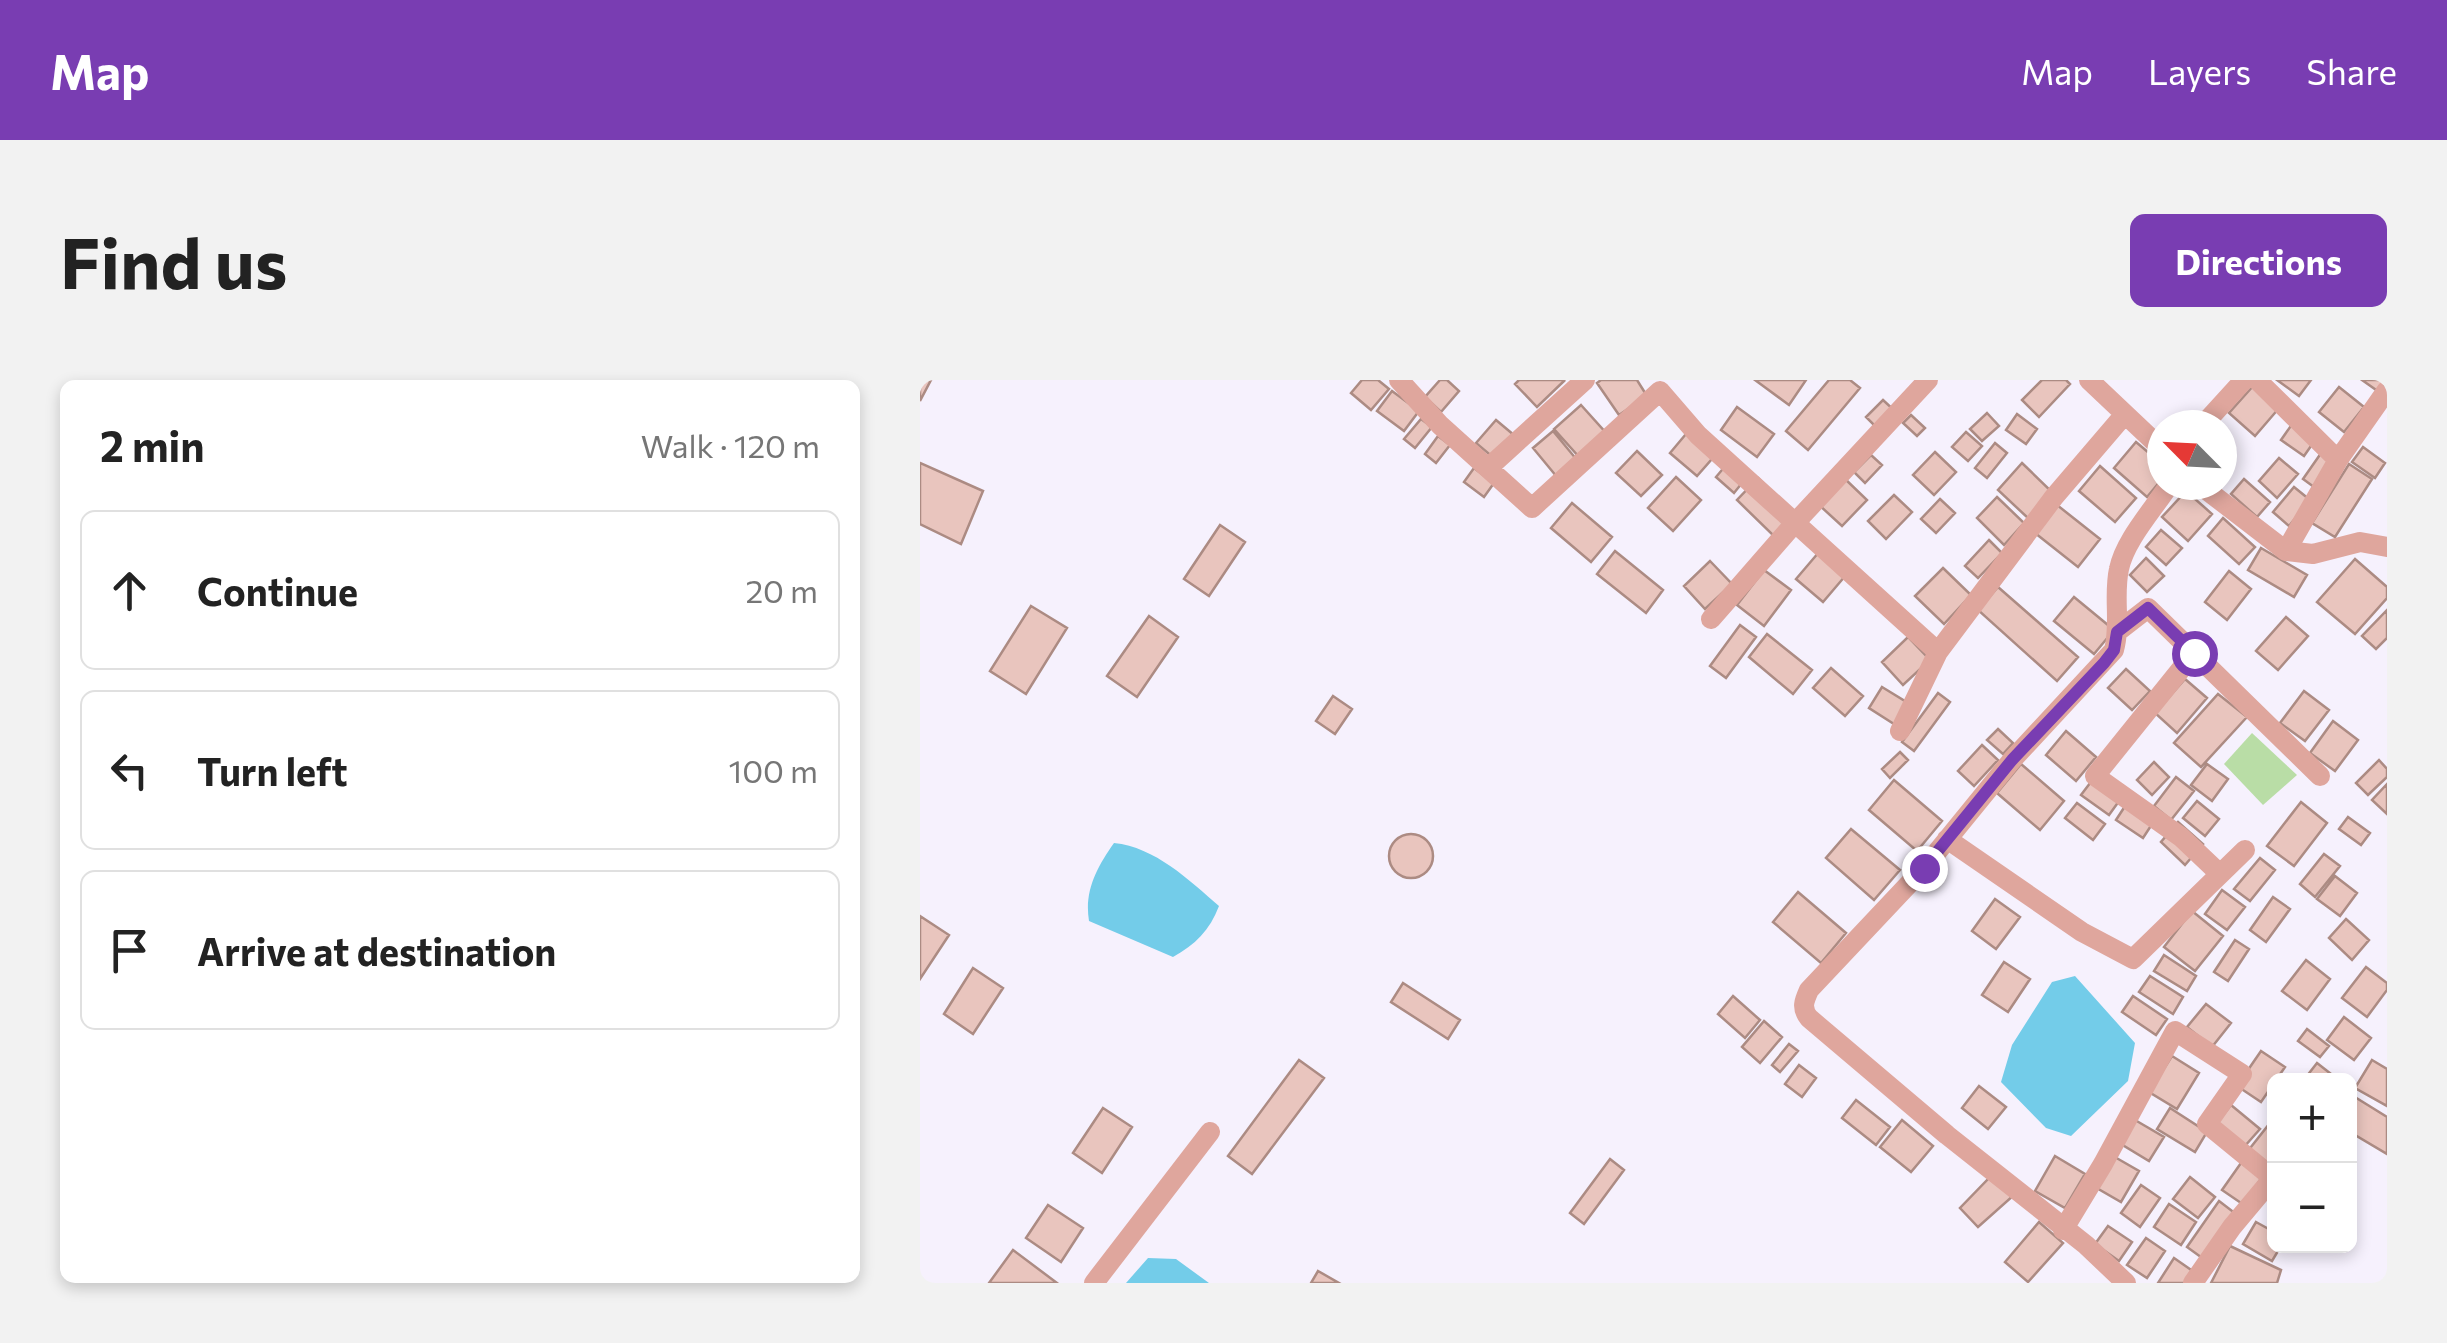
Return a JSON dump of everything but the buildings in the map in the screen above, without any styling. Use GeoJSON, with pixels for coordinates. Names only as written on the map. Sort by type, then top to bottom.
{"type":"FeatureCollection","features":[{"type":"Feature","properties":{"kind":"street"},"geometry":{"type":"LineString","coordinates":[[1399,380],[1440,426],[1532,508],[1655,386],[1698,436],[1938,652]]}},
{"type":"Feature","properties":{"kind":"street"},"geometry":{"type":"LineString","coordinates":[[1488,468],[1585,380]]}},
{"type":"Feature","properties":{"kind":"street"},"geometry":{"type":"LineString","coordinates":[[1711,619],[1928,380]]}},
{"type":"Feature","properties":{"kind":"street"},"geometry":{"type":"LineString","coordinates":[[2089,380],[2147,435]]}},
{"type":"Feature","properties":{"kind":"street"},"geometry":{"type":"LineString","coordinates":[[2217,410],[2244,380]]}},
{"type":"Feature","properties":{"kind":"street"},"geometry":{"type":"LineString","coordinates":[[2257,380],[2338,460]]}},
{"type":"Feature","properties":{"kind":"street"},"geometry":{"type":"LineString","coordinates":[[2286,551],[2338,460],[2387,390]]}},
{"type":"Feature","properties":{"kind":"street"},"geometry":{"type":"LineString","coordinates":[[1900,731],[1938,652],[2054,497],[2124,414]]}},
{"type":"Feature","properties":{"kind":"street"},"geometry":{"type":"LineString","coordinates":[[2126,1283],[2086,1245],[2063,1230],[1804,1012],[1809,990],[2114,650],[2119,569],[2159,500]]}},
{"type":"Feature","properties":{"kind":"street"},"geometry":{"type":"LineString","coordinates":[[2220,500],[2286,551],[2313,554],[2360,542],[2387,546]]}},
{"type":"Feature","properties":{"kind":"street"},"geometry":{"type":"LineString","coordinates":[[2117,632],[2148,608],[2320,776]]}},
{"type":"Feature","properties":{"kind":"street"},"geometry":{"type":"LineString","coordinates":[[2194,653],[2094,776],[2181,836],[2220,874]]}},
{"type":"Feature","properties":{"kind":"street"},"geometry":{"type":"LineString","coordinates":[[1947,839],[2082,932],[2133,959],[2245,850]]}},
{"type":"Feature","properties":{"kind":"street"},"geometry":{"type":"LineString","coordinates":[[2063,1230],[2175,1031],[2242,1074],[2207,1124],[2273,1178],[2193,1283]]}},
{"type":"Feature","properties":{"kind":"street"},"geometry":{"type":"LineString","coordinates":[[1094,1283],[1210,1132]]}},
{"type":"Feature","properties":{"kind":"green space"},"geometry":{"type":"Polygon","coordinates":[[[2252,733],[2297,775],[2263,805],[2224,764],[2252,733]]]}},
{"type":"Feature","properties":{"kind":"water"},"geometry":{"type":"Polygon","coordinates":[[[1114,843],[1157,858],[1219,906],[1201,936],[1173,957],[1089,921],[1088,900],[1093,880],[1114,843]]]}},
{"type":"Feature","properties":{"kind":"water"},"geometry":{"type":"Polygon","coordinates":[[[2075,976],[2135,1043],[2128,1081],[2071,1136],[2046,1128],[2001,1082],[2012,1045],[2052,982],[2075,976]]]}},
{"type":"Feature","properties":{"kind":"water"},"geometry":{"type":"Polygon","coordinates":[[[1148,1258],[1176,1259],[1209,1283],[1126,1283],[1148,1258]]]}},
{"type":"Feature","properties":{"kind":"route"},"geometry":{"type":"LineString","coordinates":[[1924,868],[2012,760],[2104,663],[2114,650],[2117,632],[2148,608],[2194,653]]}}]}
